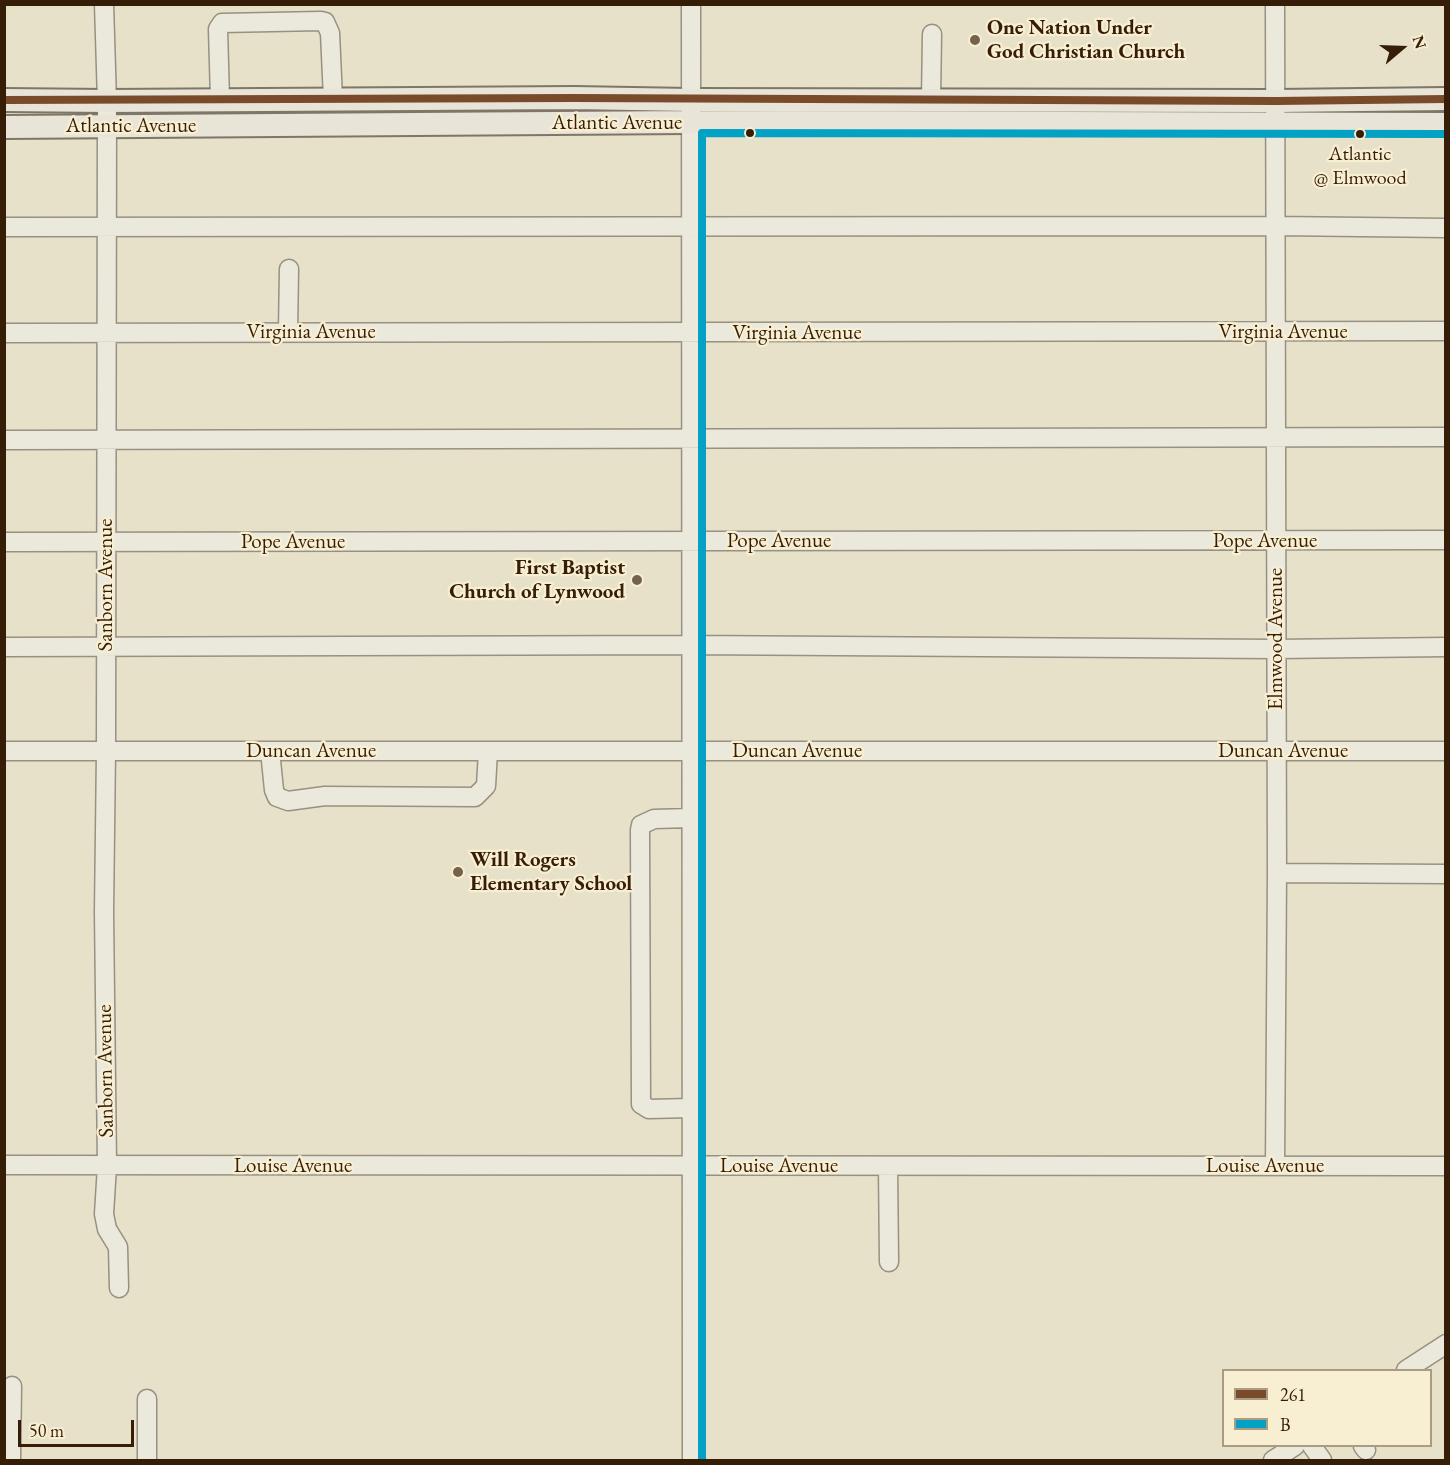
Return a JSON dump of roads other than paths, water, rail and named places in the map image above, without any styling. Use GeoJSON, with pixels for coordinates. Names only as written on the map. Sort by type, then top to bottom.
{"type":"FeatureCollection","features":[{"type":"Feature","properties":{"kind":"main road","name":"Atlantic Avenue"},"geometry":{"type":"LineString","coordinates":[[4,100],[574,98],[691,111],[1276,125],[1446,124]]}},
{"type":"Feature","properties":{"kind":"main road","name":"Atlantic Avenue"},"geometry":{"type":"LineString","coordinates":[[4,127],[691,111],[931,100],[1446,99]]}},
{"type":"Feature","properties":{"kind":"street","name":"Sanborn Avenue"},"geometry":{"type":"LineString","coordinates":[[104,4],[107,101],[104,912],[107,1166],[104,1214],[107,1229],[118,1247],[119,1288]]}},
{"type":"Feature","properties":{"kind":"street"},"geometry":{"type":"LineString","coordinates":[[691,4],[692,1461]]}},
{"type":"Feature","properties":{"kind":"street","name":"Elmwood Avenue"},"geometry":{"type":"LineString","coordinates":[[1275,4],[1277,226],[1275,1166]]}},
{"type":"Feature","properties":{"kind":"street"},"geometry":{"type":"LineString","coordinates":[[220,99],[218,29],[222,23],[310,21],[325,22],[330,33],[333,99]]}},
{"type":"Feature","properties":{"kind":"street"},"geometry":{"type":"LineString","coordinates":[[931,100],[932,34]]}},
{"type":"Feature","properties":{"kind":"street"},"geometry":{"type":"LineString","coordinates":[[4,226],[1446,228]]}},
{"type":"Feature","properties":{"kind":"street"},"geometry":{"type":"LineString","coordinates":[[288,332],[289,269]]}},
{"type":"Feature","properties":{"kind":"street","name":"Virginia Avenue"},"geometry":{"type":"LineString","coordinates":[[4,333],[1446,331]]}},
{"type":"Feature","properties":{"kind":"street"},"geometry":{"type":"LineString","coordinates":[[4,440],[1446,437]]}},
{"type":"Feature","properties":{"kind":"street","name":"Pope Avenue"},"geometry":{"type":"LineString","coordinates":[[4,542],[1446,540]]}},
{"type":"Feature","properties":{"kind":"street"},"geometry":{"type":"LineString","coordinates":[[4,647],[692,645],[1276,649],[1446,647]]}},
{"type":"Feature","properties":{"kind":"street","name":"Duncan Avenue"},"geometry":{"type":"LineString","coordinates":[[4,751],[1446,751]]}},
{"type":"Feature","properties":{"kind":"street"},"geometry":{"type":"LineString","coordinates":[[270,751],[274,790],[277,797],[288,801],[324,796],[476,797],[486,786],[488,751]]}},
{"type":"Feature","properties":{"kind":"street"},"geometry":{"type":"LineString","coordinates":[[691,818],[654,819],[641,825],[640,830],[641,1104],[649,1109],[691,1107]]}},
{"type":"Feature","properties":{"kind":"street"},"geometry":{"type":"LineString","coordinates":[[1277,873],[1446,874]]}},
{"type":"Feature","properties":{"kind":"street","name":"Louise Avenue"},"geometry":{"type":"LineString","coordinates":[[4,1166],[1446,1166]]}},
{"type":"Feature","properties":{"kind":"street"},"geometry":{"type":"LineString","coordinates":[[888,1166],[890,1262]]}},
{"type":"Feature","properties":{"kind":"street"},"geometry":{"type":"LineString","coordinates":[[1409,1369],[1446,1344]]}},
{"type":"Feature","properties":{"kind":"street"},"geometry":{"type":"LineString","coordinates":[[11,1461],[12,1386]]}},
{"type":"Feature","properties":{"kind":"street"},"geometry":{"type":"LineString","coordinates":[[147,1399],[147,1461]]}},
{"type":"Feature","properties":{"kind":"street"},"geometry":{"type":"LineString","coordinates":[[1273,1461],[1294,1447]]}},
{"type":"Feature","properties":{"kind":"street"},"geometry":{"type":"LineString","coordinates":[[1313,1447],[1322,1461]]}},
{"type":"Feature","properties":{"kind":"place","name":"One Nation Under God Christian Church"},"geometry":{"type":"Point","coordinates":[975,40]}},
{"type":"Feature","properties":{"kind":"place","name":"Atlantic @ Elmwood"},"geometry":{"type":"Point","coordinates":[1360,134]}},
{"type":"Feature","properties":{"kind":"place","name":"First Baptist Church of Lynwood"},"geometry":{"type":"Point","coordinates":[637,580]}},
{"type":"Feature","properties":{"kind":"place","name":"Will Rogers Elementary School"},"geometry":{"type":"Point","coordinates":[458,872]}}]}
